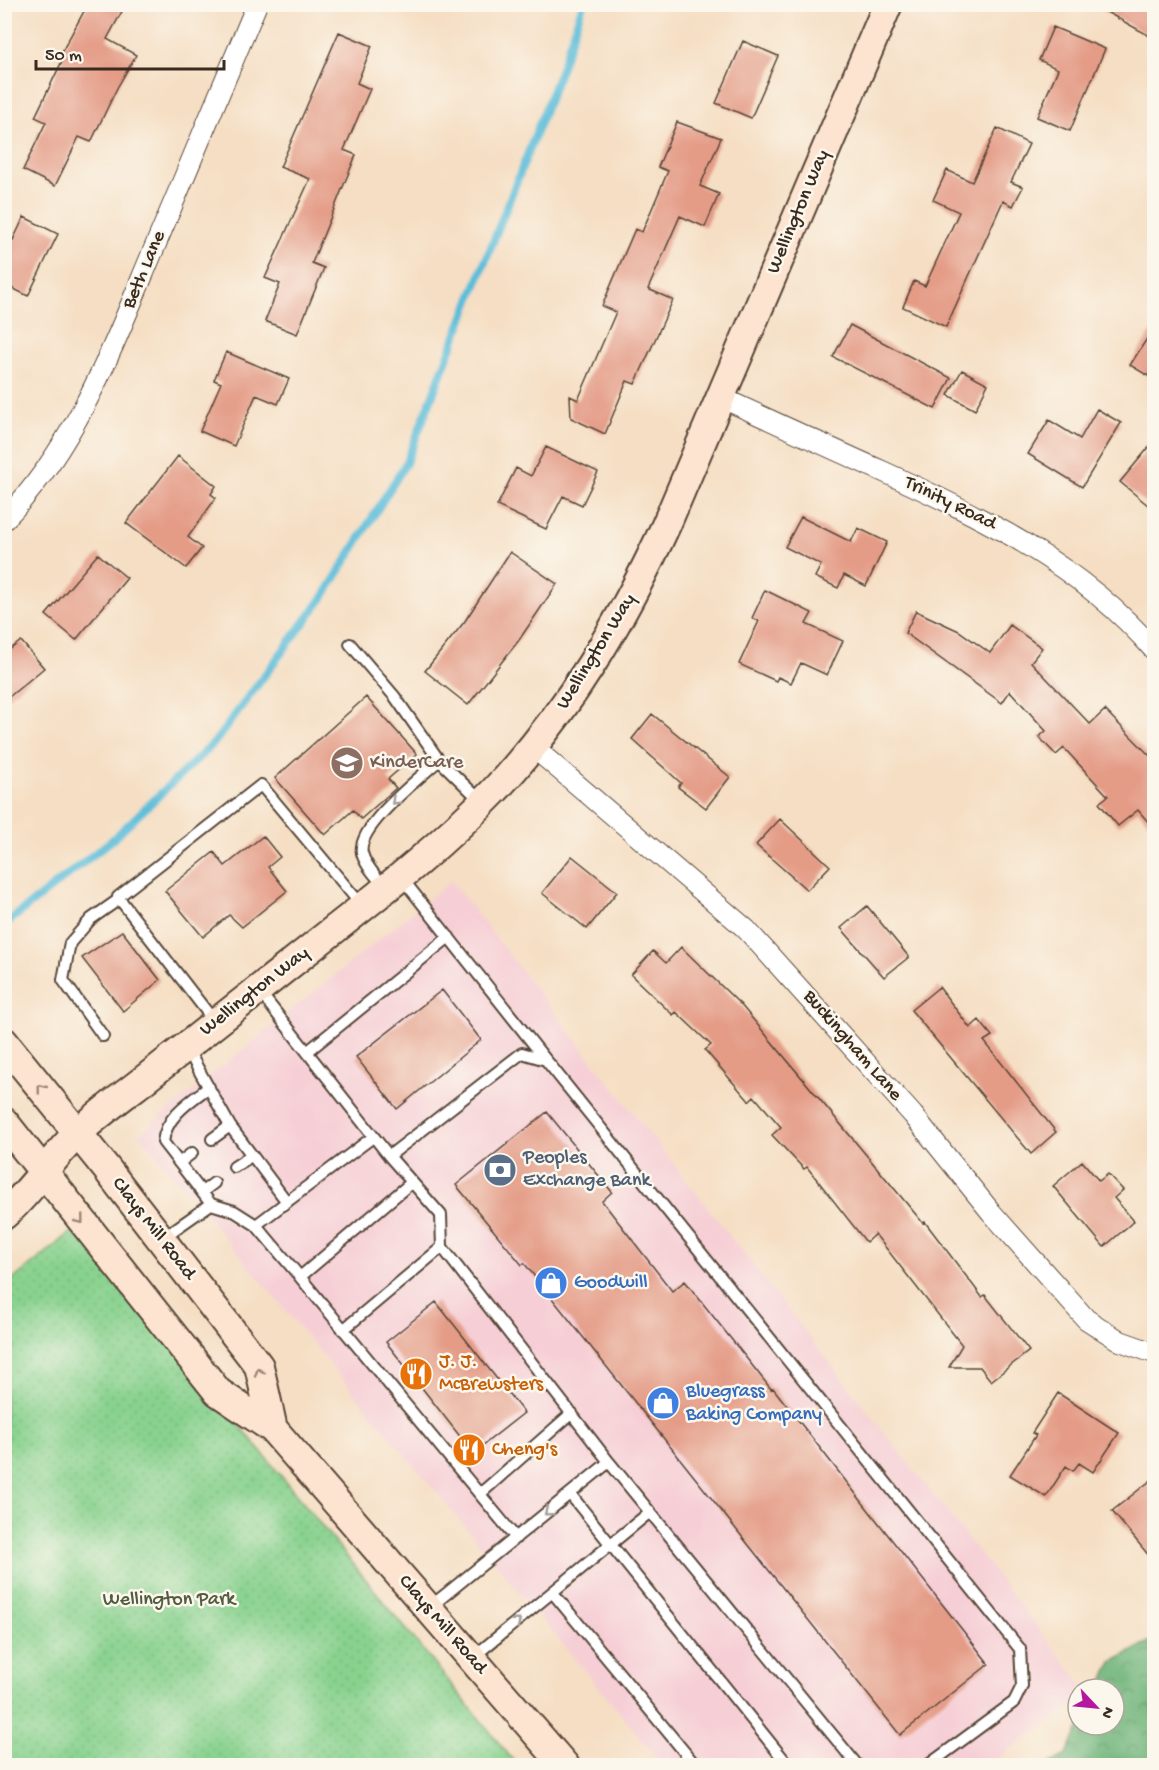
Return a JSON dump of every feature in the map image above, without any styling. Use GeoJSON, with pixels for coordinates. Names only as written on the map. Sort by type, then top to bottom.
{"type":"FeatureCollection","features":[{"type":"Feature","properties":{"kind":"main road","name":"Wellington Way"},"geometry":{"type":"LineString","coordinates":[[4,1215],[21,1201],[25,1163],[78,1132],[393,883],[483,802],[533,747],[606,644],[637,588],[888,4]]}},
{"type":"Feature","properties":{"kind":"main road","name":"Clays Mill Road"},"geometry":{"type":"LineString","coordinates":[[4,1042],[78,1132],[259,1366],[273,1429]]}},
{"type":"Feature","properties":{"kind":"main road","name":"Clays Mill Road"},"geometry":{"type":"LineString","coordinates":[[4,1122],[25,1163],[218,1392],[273,1429],[565,1766]]}},
{"type":"Feature","properties":{"kind":"street","name":"Beth Lane"},"geometry":{"type":"LineString","coordinates":[[4,520],[43,474],[77,422],[114,344],[257,4]]}},
{"type":"Feature","properties":{"kind":"street","name":"Trinity Road"},"geometry":{"type":"LineString","coordinates":[[720,398],[957,505],[1013,534],[1090,588],[1155,650]]}},
{"type":"Feature","properties":{"kind":"street","name":"Buckingham Lane"},"geometry":{"type":"LineString","coordinates":[[533,747],[746,929],[913,1115],[991,1212],[1086,1319],[1120,1341],[1155,1353]]}},
{"type":"Feature","properties":{"kind":"lane"},"geometry":{"type":"LineString","coordinates":[[350,644],[402,706],[439,760],[483,802]]}},
{"type":"Feature","properties":{"kind":"lane"},"geometry":{"type":"LineString","coordinates":[[439,760],[371,824],[362,842],[365,861],[393,883],[448,937],[1020,1649],[1022,1686],[1014,1702],[927,1766]]}},
{"type":"Feature","properties":{"kind":"lane"},"geometry":{"type":"LineString","coordinates":[[103,1036],[63,980],[70,943],[91,918],[118,900],[118,897],[261,785],[363,907]]}},
{"type":"Feature","properties":{"kind":"lane"},"geometry":{"type":"LineString","coordinates":[[118,897],[216,1023]]}},
{"type":"Feature","properties":{"kind":"lane"},"geometry":{"type":"LineString","coordinates":[[308,1052],[448,937]]}},
{"type":"Feature","properties":{"kind":"lane"},"geometry":{"type":"LineString","coordinates":[[258,990],[373,1137],[441,1215],[442,1247],[609,1462],[858,1766]]}},
{"type":"Feature","properties":{"kind":"lane"},"geometry":{"type":"LineString","coordinates":[[186,1047],[230,1126],[287,1202]]}},
{"type":"Feature","properties":{"kind":"lane"},"geometry":{"type":"LineString","coordinates":[[389,1156],[522,1053],[546,1060]]}},
{"type":"Feature","properties":{"kind":"lane"},"geometry":{"type":"LineString","coordinates":[[209,1087],[183,1107],[165,1128],[163,1142],[211,1204],[234,1211],[256,1225],[516,1538]]}},
{"type":"Feature","properties":{"kind":"lane"},"geometry":{"type":"LineString","coordinates":[[212,1139],[230,1126]]}},
{"type":"Feature","properties":{"kind":"lane"},"geometry":{"type":"LineString","coordinates":[[256,1225],[373,1137]]}},
{"type":"Feature","properties":{"kind":"lane"},"geometry":{"type":"LineString","coordinates":[[179,1163],[192,1153]]}},
{"type":"Feature","properties":{"kind":"lane"},"geometry":{"type":"LineString","coordinates":[[234,1167],[251,1156]]}},
{"type":"Feature","properties":{"kind":"lane"},"geometry":{"type":"LineString","coordinates":[[300,1277],[412,1182]]}},
{"type":"Feature","properties":{"kind":"lane"},"geometry":{"type":"LineString","coordinates":[[202,1192],[214,1183]]}},
{"type":"Feature","properties":{"kind":"lane"},"geometry":{"type":"LineString","coordinates":[[160,1239],[211,1204]]}},
{"type":"Feature","properties":{"kind":"lane"},"geometry":{"type":"LineString","coordinates":[[343,1330],[442,1247]]}},
{"type":"Feature","properties":{"kind":"lane"},"geometry":{"type":"LineString","coordinates":[[480,1494],[572,1413]]}},
{"type":"Feature","properties":{"kind":"lane"},"geometry":{"type":"LineString","coordinates":[[428,1608],[609,1462]]}},
{"type":"Feature","properties":{"kind":"lane"},"geometry":{"type":"LineString","coordinates":[[570,1494],[789,1766]]}},
{"type":"Feature","properties":{"kind":"lane"},"geometry":{"type":"LineString","coordinates":[[472,1658],[650,1512]]}},
{"type":"Feature","properties":{"kind":"lane"},"geometry":{"type":"LineString","coordinates":[[553,1593],[696,1766]]}},
{"type":"Feature","properties":{"kind":"shaded area"},"geometry":{"type":"Polygon","coordinates":[[[451,881],[1077,1677],[1066,1677],[1066,1710],[988,1765],[663,1765],[139,1134],[451,881]]]}},
{"type":"Feature","properties":{"kind":"green space","name":"Wellington Park"},"geometry":{"type":"Polygon","coordinates":[[[78,1227],[517,1765],[5,1766],[5,1286],[78,1227]]]}},
{"type":"Feature","properties":{"kind":"green space"},"geometry":{"type":"Polygon","coordinates":[[[1154,1639],[1154,1765],[1047,1765],[1066,1755],[1075,1737],[1126,1737],[1126,1677],[1105,1677],[1112,1662],[1154,1639]]]}},
{"type":"Feature","properties":{"kind":"building"},"geometry":{"type":"Polygon","coordinates":[[[88,4],[126,4],[107,39],[136,55],[91,142],[79,137],[55,186],[23,170],[46,122],[35,117],[63,59],[59,57],[88,4]]]}},
{"type":"Feature","properties":{"kind":"building"},"geometry":{"type":"Polygon","coordinates":[[[1092,4],[1155,4],[1155,39],[1092,4]]]}},
{"type":"Feature","properties":{"kind":"building"},"geometry":{"type":"Polygon","coordinates":[[[1053,27],[1105,49],[1070,131],[1037,117],[1058,69],[1039,60],[1053,27]]]}},
{"type":"Feature","properties":{"kind":"building"},"geometry":{"type":"Polygon","coordinates":[[[339,32],[372,46],[357,83],[370,89],[344,150],[356,155],[312,263],[324,268],[297,334],[265,321],[280,284],[265,278],[310,179],[280,167],[339,32]]]}},
{"type":"Feature","properties":{"kind":"building"},"geometry":{"type":"Polygon","coordinates":[[[743,41],[778,56],[751,118],[716,103],[743,41]]]}},
{"type":"Feature","properties":{"kind":"building"},"geometry":{"type":"Polygon","coordinates":[[[677,122],[721,138],[700,186],[719,194],[705,227],[680,216],[648,289],[673,300],[635,384],[627,381],[605,434],[571,418],[570,396],[578,400],[616,312],[602,306],[635,229],[642,232],[668,171],[658,167],[677,122]]]}},
{"type":"Feature","properties":{"kind":"building"},"geometry":{"type":"Polygon","coordinates":[[[997,128],[1029,144],[1011,182],[1023,187],[1013,206],[1003,201],[946,327],[903,307],[914,281],[925,286],[959,212],[933,200],[947,170],[972,182],[997,128]]]}},
{"type":"Feature","properties":{"kind":"building"},"geometry":{"type":"Polygon","coordinates":[[[24,217],[58,234],[28,296],[4,284],[4,236],[13,240],[24,217]]]}},
{"type":"Feature","properties":{"kind":"building"},"geometry":{"type":"Polygon","coordinates":[[[850,325],[951,378],[935,409],[833,357],[850,325]]]}},
{"type":"Feature","properties":{"kind":"building"},"geometry":{"type":"Polygon","coordinates":[[[1155,326],[1155,380],[1130,365],[1155,326]]]}},
{"type":"Feature","properties":{"kind":"building"},"geometry":{"type":"Polygon","coordinates":[[[226,352],[289,379],[278,404],[256,395],[234,446],[200,431],[221,383],[214,380],[226,352]]]}},
{"type":"Feature","properties":{"kind":"building"},"geometry":{"type":"Polygon","coordinates":[[[962,370],[988,384],[975,410],[948,395],[962,370]]]}},
{"type":"Feature","properties":{"kind":"building"},"geometry":{"type":"Polygon","coordinates":[[[1097,409],[1121,423],[1082,487],[1028,454],[1049,420],[1080,439],[1097,409]]]}},
{"type":"Feature","properties":{"kind":"building"},"geometry":{"type":"Polygon","coordinates":[[[1155,440],[1155,511],[1120,482],[1155,440]]]}},
{"type":"Feature","properties":{"kind":"building"},"geometry":{"type":"Polygon","coordinates":[[[546,447],[598,472],[582,505],[563,496],[546,529],[497,506],[516,468],[531,476],[546,447]]]}},
{"type":"Feature","properties":{"kind":"building"},"geometry":{"type":"Polygon","coordinates":[[[178,456],[216,486],[211,494],[216,498],[188,537],[202,548],[186,568],[126,523],[178,456]]]}},
{"type":"Feature","properties":{"kind":"building"},"geometry":{"type":"Polygon","coordinates":[[[801,517],[851,542],[858,528],[887,542],[866,586],[844,575],[838,588],[815,577],[821,565],[785,547],[801,517]]]}},
{"type":"Feature","properties":{"kind":"building"},"geometry":{"type":"Polygon","coordinates":[[[510,552],[557,584],[519,640],[468,705],[425,671],[465,621],[510,552]]]}},
{"type":"Feature","properties":{"kind":"building"},"geometry":{"type":"Polygon","coordinates":[[[98,554],[127,578],[76,640],[46,615],[98,554]]]}},
{"type":"Feature","properties":{"kind":"building"},"geometry":{"type":"Polygon","coordinates":[[[765,590],[812,613],[806,624],[843,641],[827,675],[801,663],[791,683],[778,677],[776,681],[739,664],[759,621],[752,618],[765,590]]]}},
{"type":"Feature","properties":{"kind":"building"},"geometry":{"type":"Polygon","coordinates":[[[916,611],[959,631],[990,653],[1010,625],[1042,648],[1031,662],[1090,724],[1105,710],[1155,761],[1155,830],[1138,810],[1118,826],[1099,803],[1108,796],[1064,748],[1056,755],[1039,737],[1046,731],[1010,691],[1002,703],[905,633],[916,611]]]}},
{"type":"Feature","properties":{"kind":"building"},"geometry":{"type":"Polygon","coordinates":[[[21,641],[44,668],[4,701],[4,654],[21,641]]]}},
{"type":"Feature","properties":{"kind":"building"},"geometry":{"type":"Polygon","coordinates":[[[366,697],[417,754],[388,779],[396,788],[361,819],[353,810],[325,835],[275,778],[366,697]]]}},
{"type":"Feature","properties":{"kind":"building"},"geometry":{"type":"Polygon","coordinates":[[[652,714],[730,777],[706,808],[678,787],[681,783],[632,739],[652,714]]]}},
{"type":"Feature","properties":{"kind":"building"},"geometry":{"type":"Polygon","coordinates":[[[780,819],[830,866],[807,890],[756,845],[780,819]]]}},
{"type":"Feature","properties":{"kind":"building"},"geometry":{"type":"Polygon","coordinates":[[[263,836],[280,857],[268,867],[287,891],[242,927],[229,915],[203,937],[165,891],[214,852],[225,866],[263,836]]]}},
{"type":"Feature","properties":{"kind":"building"},"geometry":{"type":"Polygon","coordinates":[[[572,856],[617,892],[587,929],[542,893],[572,856]]]}},
{"type":"Feature","properties":{"kind":"building"},"geometry":{"type":"Polygon","coordinates":[[[867,906],[909,957],[884,977],[841,928],[867,906]]]}},
{"type":"Feature","properties":{"kind":"building"},"geometry":{"type":"Polygon","coordinates":[[[122,931],[160,980],[123,1011],[82,958],[122,931]]]}},
{"type":"Feature","properties":{"kind":"building"},"geometry":{"type":"Polygon","coordinates":[[[681,947],[741,1005],[923,1223],[925,1222],[982,1297],[985,1295],[1029,1351],[991,1381],[980,1367],[949,1367],[962,1345],[875,1234],[866,1242],[807,1167],[804,1169],[772,1135],[781,1127],[754,1096],[749,1101],[705,1050],[711,1045],[676,1012],[673,1015],[631,975],[653,951],[666,963],[681,947]]]}},
{"type":"Feature","properties":{"kind":"building"},"geometry":{"type":"Polygon","coordinates":[[[939,987],[970,1028],[979,1020],[992,1036],[984,1041],[1056,1132],[1031,1154],[911,1010],[939,987]]]}},
{"type":"Feature","properties":{"kind":"building"},"geometry":{"type":"Polygon","coordinates":[[[442,990],[481,1040],[397,1109],[356,1057],[442,990]]]}},
{"type":"Feature","properties":{"kind":"building"},"geometry":{"type":"Polygon","coordinates":[[[547,1112],[612,1192],[602,1201],[672,1291],[685,1281],[771,1389],[773,1388],[989,1664],[900,1735],[524,1263],[522,1265],[456,1185],[547,1112]]]}},
{"type":"Feature","properties":{"kind":"building"},"geometry":{"type":"Polygon","coordinates":[[[1082,1161],[1099,1181],[1108,1174],[1123,1190],[1114,1198],[1134,1221],[1104,1247],[1053,1186],[1082,1161]]]}},
{"type":"Feature","properties":{"kind":"building"},"geometry":{"type":"Polygon","coordinates":[[[436,1302],[524,1413],[473,1453],[386,1342],[436,1302]]]}},
{"type":"Feature","properties":{"kind":"building"},"geometry":{"type":"Polygon","coordinates":[[[1058,1393],[1119,1433],[1093,1472],[1079,1463],[1073,1471],[1066,1466],[1046,1497],[1010,1475],[1036,1435],[1032,1433],[1058,1393]]]}},
{"type":"Feature","properties":{"kind":"building"},"geometry":{"type":"Polygon","coordinates":[[[1155,1477],[1155,1563],[1112,1511],[1155,1477]]]}},
{"type":"Feature","properties":{"kind":"waterway"},"geometry":{"type":"LineString","coordinates":[[4,925],[112,840],[214,743],[324,596],[406,463],[561,69],[583,4]]}},
{"type":"Feature","properties":{"kind":"place","name":"KinderCare"},"geometry":{"type":"Point","coordinates":[347,763]}},
{"type":"Feature","properties":{"kind":"place","name":"Peoples Exchange Bank"},"geometry":{"type":"Point","coordinates":[500,1170]}},
{"type":"Feature","properties":{"kind":"place","name":"Goodwill"},"geometry":{"type":"Point","coordinates":[551,1283]}},
{"type":"Feature","properties":{"kind":"place","name":"J. J. McBrewsters"},"geometry":{"type":"Point","coordinates":[416,1374]}},
{"type":"Feature","properties":{"kind":"place","name":"Bluegrass Baking Company"},"geometry":{"type":"Point","coordinates":[663,1403]}},
{"type":"Feature","properties":{"kind":"place","name":"Cheng's"},"geometry":{"type":"Point","coordinates":[469,1450]}}]}
